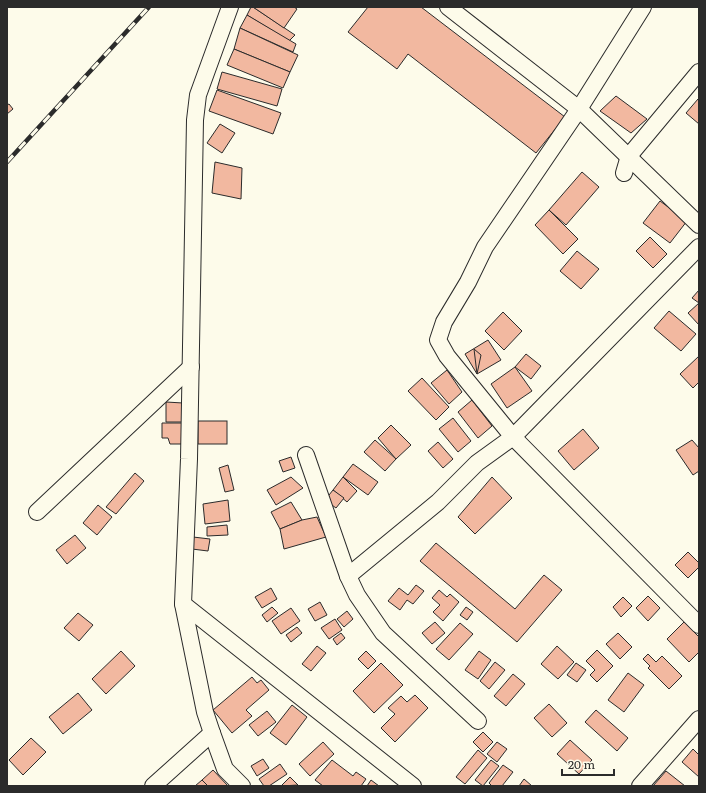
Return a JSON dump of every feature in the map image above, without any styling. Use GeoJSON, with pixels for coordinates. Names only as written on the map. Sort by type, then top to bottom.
{"type":"FeatureCollection","features":[{"type":"Feature","properties":{"kind":"street"},"geometry":{"type":"LineString","coordinates":[[230,7],[198,95],[195,120],[189,459],[183,604],[205,712],[225,769],[242,786]]}},
{"type":"Feature","properties":{"kind":"street"},"geometry":{"type":"LineString","coordinates":[[448,7],[579,109],[699,225]]}},
{"type":"Feature","properties":{"kind":"street"},"geometry":{"type":"LineString","coordinates":[[643,7],[579,109],[485,247],[468,282],[444,322],[438,340],[447,356],[513,437],[699,625]]}},
{"type":"Feature","properties":{"kind":"street"},"geometry":{"type":"LineString","coordinates":[[624,173],[629,156],[699,72]]}},
{"type":"Feature","properties":{"kind":"street"},"geometry":{"type":"LineString","coordinates":[[348,576],[438,502],[477,463],[513,437],[699,247]]}},
{"type":"Feature","properties":{"kind":"street"},"geometry":{"type":"LineString","coordinates":[[37,512],[191,367]]}},
{"type":"Feature","properties":{"kind":"street"},"geometry":{"type":"LineString","coordinates":[[306,455],[348,576],[357,595],[383,633],[478,722]]}},
{"type":"Feature","properties":{"kind":"street"},"geometry":{"type":"LineString","coordinates":[[183,604],[413,786]]}},
{"type":"Feature","properties":{"kind":"street"},"geometry":{"type":"LineString","coordinates":[[640,786],[699,719]]}},
{"type":"Feature","properties":{"kind":"street"},"geometry":{"type":"LineString","coordinates":[[153,786],[212,733]]}},
{"type":"Feature","properties":{"kind":"building"},"geometry":{"type":"Polygon","coordinates":[[[251,7],[295,35],[289,41],[247,15],[251,7]]]}},
{"type":"Feature","properties":{"kind":"building"},"geometry":{"type":"Polygon","coordinates":[[[253,7],[294,7],[297,9],[284,28],[253,7]]]}},
{"type":"Feature","properties":{"kind":"building"},"geometry":{"type":"Polygon","coordinates":[[[368,7],[421,7],[565,117],[536,153],[408,54],[397,69],[348,32],[368,7]]]}},
{"type":"Feature","properties":{"kind":"building"},"geometry":{"type":"Polygon","coordinates":[[[247,15],[296,44],[293,52],[240,28],[247,15]]]}},
{"type":"Feature","properties":{"kind":"building"},"geometry":{"type":"Polygon","coordinates":[[[240,28],[298,55],[290,72],[234,49],[240,28]]]}},
{"type":"Feature","properties":{"kind":"building"},"geometry":{"type":"Polygon","coordinates":[[[234,49],[290,72],[283,88],[227,65],[234,49]]]}},
{"type":"Feature","properties":{"kind":"building"},"geometry":{"type":"Polygon","coordinates":[[[222,72],[282,89],[277,106],[217,89],[222,72]]]}},
{"type":"Feature","properties":{"kind":"building"},"geometry":{"type":"Polygon","coordinates":[[[217,90],[281,113],[273,134],[209,111],[217,90]]]}},
{"type":"Feature","properties":{"kind":"building"},"geometry":{"type":"Polygon","coordinates":[[[616,96],[647,119],[631,133],[600,111],[616,96]]]}},
{"type":"Feature","properties":{"kind":"building"},"geometry":{"type":"Polygon","coordinates":[[[698,99],[699,100],[699,124],[686,113],[698,99]]]}},
{"type":"Feature","properties":{"kind":"building"},"geometry":{"type":"Polygon","coordinates":[[[9,104],[13,109],[7,114],[7,105],[9,104]]]}},
{"type":"Feature","properties":{"kind":"building"},"geometry":{"type":"Polygon","coordinates":[[[220,124],[235,133],[222,153],[207,143],[220,124]]]}},
{"type":"Feature","properties":{"kind":"building"},"geometry":{"type":"Polygon","coordinates":[[[215,162],[242,168],[241,199],[212,193],[215,162]]]}},
{"type":"Feature","properties":{"kind":"building"},"geometry":{"type":"Polygon","coordinates":[[[582,172],[599,187],[566,225],[549,210],[582,172]]]}},
{"type":"Feature","properties":{"kind":"building"},"geometry":{"type":"Polygon","coordinates":[[[660,201],[687,221],[670,243],[643,223],[660,201]]]}},
{"type":"Feature","properties":{"kind":"building"},"geometry":{"type":"Polygon","coordinates":[[[549,210],[578,239],[563,254],[535,225],[549,210]]]}},
{"type":"Feature","properties":{"kind":"building"},"geometry":{"type":"Polygon","coordinates":[[[650,237],[667,254],[653,268],[636,251],[650,237]]]}},
{"type":"Feature","properties":{"kind":"building"},"geometry":{"type":"Polygon","coordinates":[[[577,251],[599,269],[581,289],[560,271],[577,251]]]}},
{"type":"Feature","properties":{"kind":"building"},"geometry":{"type":"Polygon","coordinates":[[[699,290],[699,303],[692,298],[699,290]]]}},
{"type":"Feature","properties":{"kind":"building"},"geometry":{"type":"Polygon","coordinates":[[[699,303],[699,325],[688,313],[699,303]]]}},
{"type":"Feature","properties":{"kind":"building"},"geometry":{"type":"Polygon","coordinates":[[[669,311],[696,334],[681,351],[654,328],[669,311]]]}},
{"type":"Feature","properties":{"kind":"building"},"geometry":{"type":"Polygon","coordinates":[[[503,312],[522,331],[504,350],[485,331],[503,312]]]}},
{"type":"Feature","properties":{"kind":"building"},"geometry":{"type":"Polygon","coordinates":[[[488,340],[501,360],[477,374],[465,354],[488,340]]]}},
{"type":"Feature","properties":{"kind":"building"},"geometry":{"type":"Polygon","coordinates":[[[474,349],[481,355],[477,374],[474,349]]]}},
{"type":"Feature","properties":{"kind":"building"},"geometry":{"type":"Polygon","coordinates":[[[526,354],[541,366],[531,379],[515,367],[526,354]]]}},
{"type":"Feature","properties":{"kind":"building"},"geometry":{"type":"Polygon","coordinates":[[[699,356],[699,382],[693,388],[680,374],[699,356]]]}},
{"type":"Feature","properties":{"kind":"building"},"geometry":{"type":"Polygon","coordinates":[[[515,367],[532,391],[507,408],[491,384],[515,367]]]}},
{"type":"Feature","properties":{"kind":"building"},"geometry":{"type":"Polygon","coordinates":[[[447,370],[462,392],[449,404],[431,383],[447,370]]]}},
{"type":"Feature","properties":{"kind":"building"},"geometry":{"type":"Polygon","coordinates":[[[422,378],[449,407],[436,420],[408,391],[422,378]]]}},
{"type":"Feature","properties":{"kind":"building"},"geometry":{"type":"Polygon","coordinates":[[[472,400],[492,426],[478,438],[458,412],[472,400]]]}},
{"type":"Feature","properties":{"kind":"building"},"geometry":{"type":"Polygon","coordinates":[[[166,402],[183,403],[182,422],[166,422],[166,402]]]}},
{"type":"Feature","properties":{"kind":"building"},"geometry":{"type":"Polygon","coordinates":[[[453,418],[471,441],[458,452],[439,429],[453,418]]]}},
{"type":"Feature","properties":{"kind":"building"},"geometry":{"type":"Polygon","coordinates":[[[198,421],[227,421],[227,444],[198,444],[198,421]]]}},
{"type":"Feature","properties":{"kind":"building"},"geometry":{"type":"Polygon","coordinates":[[[162,423],[183,423],[182,444],[170,444],[168,438],[162,438],[162,423]]]}},
{"type":"Feature","properties":{"kind":"building"},"geometry":{"type":"Polygon","coordinates":[[[391,425],[411,445],[396,459],[378,438],[391,425]]]}},
{"type":"Feature","properties":{"kind":"building"},"geometry":{"type":"Polygon","coordinates":[[[583,429],[599,448],[574,470],[558,451],[583,429]]]}},
{"type":"Feature","properties":{"kind":"building"},"geometry":{"type":"Polygon","coordinates":[[[375,440],[396,459],[385,471],[364,452],[375,440]]]}},
{"type":"Feature","properties":{"kind":"building"},"geometry":{"type":"Polygon","coordinates":[[[692,440],[699,448],[699,471],[693,475],[676,450],[692,440]]]}},
{"type":"Feature","properties":{"kind":"building"},"geometry":{"type":"Polygon","coordinates":[[[438,442],[453,459],[443,468],[428,451],[438,442]]]}},
{"type":"Feature","properties":{"kind":"building"},"geometry":{"type":"Polygon","coordinates":[[[291,457],[295,468],[283,472],[279,461],[291,457]]]}},
{"type":"Feature","properties":{"kind":"building"},"geometry":{"type":"Polygon","coordinates":[[[353,464],[378,482],[368,495],[343,477],[353,464]]]}},
{"type":"Feature","properties":{"kind":"building"},"geometry":{"type":"Polygon","coordinates":[[[228,465],[234,490],[225,492],[219,468],[228,465]]]}},
{"type":"Feature","properties":{"kind":"building"},"geometry":{"type":"Polygon","coordinates":[[[135,473],[144,481],[116,514],[106,507],[135,473]]]}},
{"type":"Feature","properties":{"kind":"building"},"geometry":{"type":"Polygon","coordinates":[[[291,477],[303,488],[276,505],[267,490],[291,477]]]}},
{"type":"Feature","properties":{"kind":"building"},"geometry":{"type":"Polygon","coordinates":[[[343,477],[357,491],[347,502],[333,490],[343,477]]]}},
{"type":"Feature","properties":{"kind":"building"},"geometry":{"type":"Polygon","coordinates":[[[492,477],[512,498],[475,534],[458,517],[492,477]]]}},
{"type":"Feature","properties":{"kind":"building"},"geometry":{"type":"Polygon","coordinates":[[[333,490],[344,498],[336,508],[325,500],[333,490]]]}},
{"type":"Feature","properties":{"kind":"building"},"geometry":{"type":"Polygon","coordinates":[[[228,500],[230,521],[205,524],[203,504],[228,500]]]}},
{"type":"Feature","properties":{"kind":"building"},"geometry":{"type":"Polygon","coordinates":[[[291,502],[302,520],[280,529],[271,512],[291,502]]]}},
{"type":"Feature","properties":{"kind":"building"},"geometry":{"type":"Polygon","coordinates":[[[98,505],[112,517],[97,535],[83,523],[98,505]]]}},
{"type":"Feature","properties":{"kind":"building"},"geometry":{"type":"Polygon","coordinates":[[[317,517],[326,537],[284,549],[280,529],[302,520],[317,517]]]}},
{"type":"Feature","properties":{"kind":"building"},"geometry":{"type":"Polygon","coordinates":[[[227,525],[228,535],[207,536],[207,527],[227,525]]]}},
{"type":"Feature","properties":{"kind":"building"},"geometry":{"type":"Polygon","coordinates":[[[75,535],[86,548],[67,564],[56,550],[75,535]]]}},
{"type":"Feature","properties":{"kind":"building"},"geometry":{"type":"Polygon","coordinates":[[[193,537],[210,539],[208,551],[192,549],[193,537]]]}},
{"type":"Feature","properties":{"kind":"building"},"geometry":{"type":"Polygon","coordinates":[[[436,543],[515,609],[544,575],[562,590],[517,642],[420,561],[436,543]]]}},
{"type":"Feature","properties":{"kind":"building"},"geometry":{"type":"Polygon","coordinates":[[[688,552],[699,563],[699,567],[688,578],[675,565],[688,552]]]}},
{"type":"Feature","properties":{"kind":"building"},"geometry":{"type":"Polygon","coordinates":[[[416,585],[424,591],[413,604],[407,600],[400,610],[388,601],[399,588],[408,595],[416,585]]]}},
{"type":"Feature","properties":{"kind":"building"},"geometry":{"type":"Polygon","coordinates":[[[271,588],[277,599],[262,608],[255,597],[271,588]]]}},
{"type":"Feature","properties":{"kind":"building"},"geometry":{"type":"Polygon","coordinates":[[[439,590],[447,597],[450,594],[459,602],[443,621],[433,612],[440,605],[432,598],[439,590]]]}},
{"type":"Feature","properties":{"kind":"building"},"geometry":{"type":"Polygon","coordinates":[[[648,596],[660,608],[648,621],[636,608],[648,596]]]}},
{"type":"Feature","properties":{"kind":"building"},"geometry":{"type":"Polygon","coordinates":[[[623,597],[632,606],[621,617],[613,607],[623,597]]]}},
{"type":"Feature","properties":{"kind":"building"},"geometry":{"type":"Polygon","coordinates":[[[320,602],[327,615],[315,621],[308,609],[320,602]]]}},
{"type":"Feature","properties":{"kind":"building"},"geometry":{"type":"Polygon","coordinates":[[[272,607],[278,613],[267,622],[262,615],[272,607]]]}},
{"type":"Feature","properties":{"kind":"building"},"geometry":{"type":"Polygon","coordinates":[[[466,607],[473,612],[467,620],[460,615],[466,607]]]}},
{"type":"Feature","properties":{"kind":"building"},"geometry":{"type":"Polygon","coordinates":[[[291,608],[300,621],[281,634],[272,621],[291,608]]]}},
{"type":"Feature","properties":{"kind":"building"},"geometry":{"type":"Polygon","coordinates":[[[347,611],[353,619],[344,627],[337,619],[347,611]]]}},
{"type":"Feature","properties":{"kind":"building"},"geometry":{"type":"Polygon","coordinates":[[[78,613],[93,625],[79,641],[64,628],[78,613]]]}},
{"type":"Feature","properties":{"kind":"building"},"geometry":{"type":"Polygon","coordinates":[[[335,619],[342,630],[329,639],[321,628],[335,619]]]}},
{"type":"Feature","properties":{"kind":"building"},"geometry":{"type":"Polygon","coordinates":[[[435,622],[445,633],[432,644],[422,633],[435,622]]]}},
{"type":"Feature","properties":{"kind":"building"},"geometry":{"type":"Polygon","coordinates":[[[684,622],[699,637],[699,652],[689,662],[667,639],[684,622]]]}},
{"type":"Feature","properties":{"kind":"building"},"geometry":{"type":"Polygon","coordinates":[[[460,623],[473,634],[449,660],[436,649],[460,623]]]}},
{"type":"Feature","properties":{"kind":"building"},"geometry":{"type":"Polygon","coordinates":[[[297,627],[302,633],[291,642],[286,635],[297,627]]]}},
{"type":"Feature","properties":{"kind":"building"},"geometry":{"type":"Polygon","coordinates":[[[341,633],[345,638],[337,645],[333,639],[341,633]]]}},
{"type":"Feature","properties":{"kind":"building"},"geometry":{"type":"Polygon","coordinates":[[[618,633],[632,647],[620,659],[606,644],[618,633]]]}},
{"type":"Feature","properties":{"kind":"building"},"geometry":{"type":"Polygon","coordinates":[[[317,646],[326,653],[311,671],[302,664],[317,646]]]}},
{"type":"Feature","properties":{"kind":"building"},"geometry":{"type":"Polygon","coordinates":[[[557,646],[574,662],[558,679],[541,664],[557,646]]]}},
{"type":"Feature","properties":{"kind":"building"},"geometry":{"type":"Polygon","coordinates":[[[597,650],[613,666],[597,682],[590,675],[595,670],[586,661],[597,650]]]}},
{"type":"Feature","properties":{"kind":"building"},"geometry":{"type":"Polygon","coordinates":[[[121,651],[135,666],[106,694],[92,679],[121,651]]]}},
{"type":"Feature","properties":{"kind":"building"},"geometry":{"type":"Polygon","coordinates":[[[366,651],[376,661],[368,669],[358,659],[366,651]]]}},
{"type":"Feature","properties":{"kind":"building"},"geometry":{"type":"Polygon","coordinates":[[[479,651],[491,660],[478,679],[465,670],[479,651]]]}},
{"type":"Feature","properties":{"kind":"building"},"geometry":{"type":"Polygon","coordinates":[[[648,654],[656,662],[662,656],[682,676],[669,689],[648,668],[650,666],[643,659],[648,654]]]}},
{"type":"Feature","properties":{"kind":"building"},"geometry":{"type":"Polygon","coordinates":[[[495,662],[505,670],[489,689],[480,681],[495,662]]]}},
{"type":"Feature","properties":{"kind":"building"},"geometry":{"type":"Polygon","coordinates":[[[381,663],[403,685],[374,713],[353,691],[381,663]]]}},
{"type":"Feature","properties":{"kind":"building"},"geometry":{"type":"Polygon","coordinates":[[[576,663],[586,670],[577,682],[567,675],[576,663]]]}},
{"type":"Feature","properties":{"kind":"building"},"geometry":{"type":"Polygon","coordinates":[[[628,673],[644,685],[624,712],[608,700],[628,673]]]}},
{"type":"Feature","properties":{"kind":"building"},"geometry":{"type":"Polygon","coordinates":[[[513,674],[525,684],[506,706],[494,696],[513,674]]]}},
{"type":"Feature","properties":{"kind":"building"},"geometry":{"type":"Polygon","coordinates":[[[252,677],[257,683],[261,680],[269,690],[246,710],[252,716],[232,733],[213,710],[252,677]]]}},
{"type":"Feature","properties":{"kind":"building"},"geometry":{"type":"Polygon","coordinates":[[[78,693],[92,710],[63,734],[49,717],[78,693]]]}},
{"type":"Feature","properties":{"kind":"building"},"geometry":{"type":"Polygon","coordinates":[[[415,695],[428,708],[395,742],[381,728],[395,714],[388,708],[401,696],[407,702],[415,695]]]}},
{"type":"Feature","properties":{"kind":"building"},"geometry":{"type":"Polygon","coordinates":[[[549,704],[567,723],[552,737],[534,718],[549,704]]]}},
{"type":"Feature","properties":{"kind":"building"},"geometry":{"type":"Polygon","coordinates":[[[292,705],[307,717],[286,745],[270,733],[292,705]]]}},
{"type":"Feature","properties":{"kind":"building"},"geometry":{"type":"Polygon","coordinates":[[[596,710],[628,738],[617,751],[585,722],[596,710]]]}},
{"type":"Feature","properties":{"kind":"building"},"geometry":{"type":"Polygon","coordinates":[[[267,711],[276,722],[258,736],[249,725],[267,711]]]}},
{"type":"Feature","properties":{"kind":"building"},"geometry":{"type":"Polygon","coordinates":[[[483,732],[493,742],[483,752],[473,742],[483,732]]]}},
{"type":"Feature","properties":{"kind":"building"},"geometry":{"type":"Polygon","coordinates":[[[31,738],[46,752],[23,775],[9,760],[31,738]]]}},
{"type":"Feature","properties":{"kind":"building"},"geometry":{"type":"Polygon","coordinates":[[[570,740],[592,760],[579,774],[557,754],[570,740]]]}},
{"type":"Feature","properties":{"kind":"building"},"geometry":{"type":"Polygon","coordinates":[[[323,742],[334,754],[310,776],[299,764],[323,742]]]}},
{"type":"Feature","properties":{"kind":"building"},"geometry":{"type":"Polygon","coordinates":[[[497,742],[507,749],[497,762],[487,754],[497,742]]]}},
{"type":"Feature","properties":{"kind":"building"},"geometry":{"type":"Polygon","coordinates":[[[693,749],[699,755],[699,777],[682,762],[693,749]]]}},
{"type":"Feature","properties":{"kind":"building"},"geometry":{"type":"Polygon","coordinates":[[[478,750],[487,758],[465,784],[456,777],[478,750]]]}},
{"type":"Feature","properties":{"kind":"building"},"geometry":{"type":"Polygon","coordinates":[[[263,759],[269,768],[257,776],[251,766],[263,759]]]}},
{"type":"Feature","properties":{"kind":"building"},"geometry":{"type":"Polygon","coordinates":[[[332,760],[353,776],[356,772],[366,779],[361,786],[323,786],[315,780],[332,760]]]}},
{"type":"Feature","properties":{"kind":"building"},"geometry":{"type":"Polygon","coordinates":[[[491,760],[499,766],[483,786],[475,780],[491,760]]]}},
{"type":"Feature","properties":{"kind":"building"},"geometry":{"type":"Polygon","coordinates":[[[280,764],[287,774],[269,786],[264,786],[259,779],[280,764]]]}},
{"type":"Feature","properties":{"kind":"building"},"geometry":{"type":"Polygon","coordinates":[[[503,765],[513,772],[502,786],[492,786],[489,783],[503,765]]]}},
{"type":"Feature","properties":{"kind":"building"},"geometry":{"type":"Polygon","coordinates":[[[213,770],[228,786],[208,786],[202,780],[213,770]]]}},
{"type":"Feature","properties":{"kind":"building"},"geometry":{"type":"Polygon","coordinates":[[[666,771],[685,786],[653,786],[666,771]]]}},
{"type":"Feature","properties":{"kind":"building"},"geometry":{"type":"Polygon","coordinates":[[[290,777],[298,785],[281,786],[290,777]]]}},
{"type":"Feature","properties":{"kind":"building"},"geometry":{"type":"Polygon","coordinates":[[[524,779],[532,786],[519,786],[524,779]]]}},
{"type":"Feature","properties":{"kind":"building"},"geometry":{"type":"Polygon","coordinates":[[[202,780],[208,786],[195,786],[202,780]]]}},
{"type":"Feature","properties":{"kind":"building"},"geometry":{"type":"Polygon","coordinates":[[[371,780],[379,786],[367,786],[371,780]]]}},
{"type":"Feature","properties":{"kind":"railway"},"geometry":{"type":"LineString","coordinates":[[7,162],[149,7]]}}]}
